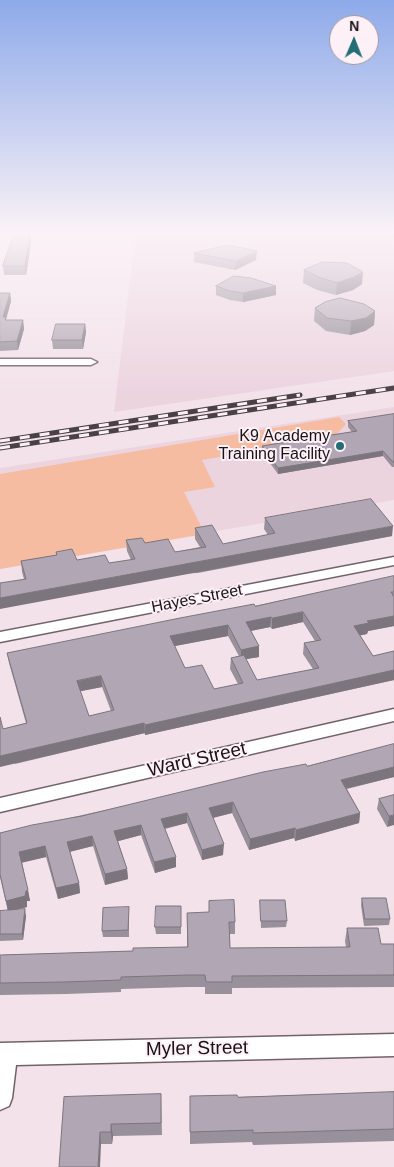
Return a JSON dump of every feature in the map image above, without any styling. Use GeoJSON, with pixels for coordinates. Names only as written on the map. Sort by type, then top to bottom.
{"type":"FeatureCollection","features":[{"type":"Feature","properties":{"kind":"street"},"geometry":{"type":"LineString","coordinates":[[0,362],[91,362]]}},
{"type":"Feature","properties":{"kind":"street","name":"Hayes Street"},"geometry":{"type":"LineString","coordinates":[[0,637],[394,561]]}},
{"type":"Feature","properties":{"kind":"street","name":"Ward Street"},"geometry":{"type":"LineString","coordinates":[[0,805],[394,715]]}},
{"type":"Feature","properties":{"kind":"street","name":"Myler Street"},"geometry":{"type":"LineString","coordinates":[[3,1054],[394,1045]]}},
{"type":"Feature","properties":{"kind":"street"},"geometry":{"type":"LineString","coordinates":[[0,1098],[3,1054]]}},
{"type":"Feature","properties":{"kind":"shaded area"},"geometry":{"type":"Polygon","coordinates":[[[129,285],[394,285],[394,371],[114,412],[129,285]]]}},
{"type":"Feature","properties":{"kind":"shaded area"},"geometry":{"type":"Polygon","coordinates":[[[394,407],[394,500],[0,569],[0,468],[394,407]]]}},
{"type":"Feature","properties":{"kind":"shaded area"},"geometry":{"type":"Polygon","coordinates":[[[339,417],[346,424],[333,438],[202,460],[215,487],[184,492],[205,534],[0,569],[0,474],[339,417]]]}},
{"type":"Feature","properties":{"kind":"building"},"geometry":{"type":"Polygon","coordinates":[[[274,285],[276,286],[243,293],[216,286],[274,285]]]}},
{"type":"Feature","properties":{"kind":"building"},"geometry":{"type":"Polygon","coordinates":[[[0,293],[10,293],[3,317],[6,317],[5,320],[23,320],[17,341],[0,342],[0,293]]]}},
{"type":"Feature","properties":{"kind":"building"},"geometry":{"type":"Polygon","coordinates":[[[340,298],[364,304],[375,311],[366,318],[351,321],[327,318],[315,308],[325,302],[340,298]]]}},
{"type":"Feature","properties":{"kind":"building"},"geometry":{"type":"Polygon","coordinates":[[[56,324],[85,324],[82,340],[52,340],[56,324]]]}},
{"type":"Feature","properties":{"kind":"building","name":"K9 Academy Training Facility"},"geometry":{"type":"Polygon","coordinates":[[[394,414],[394,462],[383,451],[278,468],[262,446],[357,431],[348,421],[394,414]]]}},
{"type":"Feature","properties":{"kind":"building"},"geometry":{"type":"Polygon","coordinates":[[[371,499],[393,526],[0,598],[0,583],[26,579],[21,561],[57,555],[56,552],[72,549],[77,560],[105,555],[109,563],[135,559],[126,540],[142,538],[145,543],[168,539],[175,552],[206,547],[195,528],[212,525],[223,544],[275,533],[265,518],[371,499]]]}},
{"type":"Feature","properties":{"kind":"building"},"geometry":{"type":"Polygon","coordinates":[[[394,576],[394,592],[391,592],[394,597],[394,616],[367,621],[369,623],[354,626],[373,656],[394,651],[394,670],[145,725],[144,723],[0,756],[0,717],[3,729],[27,723],[7,653],[180,618],[254,604],[255,606],[394,576]],[[303,612],[246,622],[259,646],[241,650],[228,625],[170,636],[185,668],[202,665],[214,689],[243,683],[231,658],[244,655],[257,680],[319,668],[304,643],[321,640],[303,612]],[[101,676],[77,681],[89,716],[114,710],[101,676]]]}},
{"type":"Feature","properties":{"kind":"building"},"geometry":{"type":"Polygon","coordinates":[[[394,744],[394,767],[341,780],[360,813],[296,830],[295,828],[250,839],[233,802],[209,808],[224,844],[202,850],[187,813],[161,819],[176,857],[154,862],[141,825],[114,831],[127,869],[105,874],[92,836],[67,842],[79,883],[56,888],[45,846],[19,852],[28,890],[25,896],[6,901],[0,874],[0,833],[82,816],[263,772],[306,764],[307,766],[394,744]]]}},
{"type":"Feature","properties":{"kind":"building"},"geometry":{"type":"Polygon","coordinates":[[[394,795],[394,815],[389,816],[379,799],[394,795]]]}},
{"type":"Feature","properties":{"kind":"building"},"geometry":{"type":"Polygon","coordinates":[[[362,898],[386,898],[390,919],[365,919],[362,898]]]}},
{"type":"Feature","properties":{"kind":"building"},"geometry":{"type":"Polygon","coordinates":[[[234,900],[235,922],[229,922],[230,948],[350,947],[347,928],[378,928],[381,944],[394,944],[394,975],[232,976],[232,982],[206,982],[205,975],[188,975],[121,977],[121,980],[0,983],[0,955],[133,951],[133,948],[188,947],[187,913],[209,912],[209,901],[234,900]]]}},
{"type":"Feature","properties":{"kind":"building"},"geometry":{"type":"Polygon","coordinates":[[[260,900],[285,900],[287,921],[261,921],[260,900]]]}},
{"type":"Feature","properties":{"kind":"building"},"geometry":{"type":"Polygon","coordinates":[[[156,906],[181,906],[181,927],[155,927],[156,906]]]}},
{"type":"Feature","properties":{"kind":"building"},"geometry":{"type":"Polygon","coordinates":[[[129,907],[128,930],[102,931],[103,908],[129,907]]]}},
{"type":"Feature","properties":{"kind":"building"},"geometry":{"type":"Polygon","coordinates":[[[25,909],[22,934],[0,934],[0,911],[25,909]]]}},
{"type":"Feature","properties":{"kind":"building"},"geometry":{"type":"Polygon","coordinates":[[[394,1092],[394,1129],[253,1133],[253,1130],[190,1132],[190,1096],[237,1095],[238,1097],[394,1092]]]}},
{"type":"Feature","properties":{"kind":"building"},"geometry":{"type":"Polygon","coordinates":[[[161,1094],[161,1123],[111,1124],[111,1132],[100,1132],[98,1167],[59,1167],[64,1097],[161,1094]]]}},
{"type":"Feature","properties":{"kind":"railway"},"geometry":{"type":"LineString","coordinates":[[0,448],[394,388]]}},
{"type":"Feature","properties":{"kind":"railway"},"geometry":{"type":"LineString","coordinates":[[0,441],[300,395]]}},
{"type":"Feature","properties":{"kind":"place","name":"K9 Academy Training Facility"},"geometry":{"type":"Point","coordinates":[340,446]}}]}
